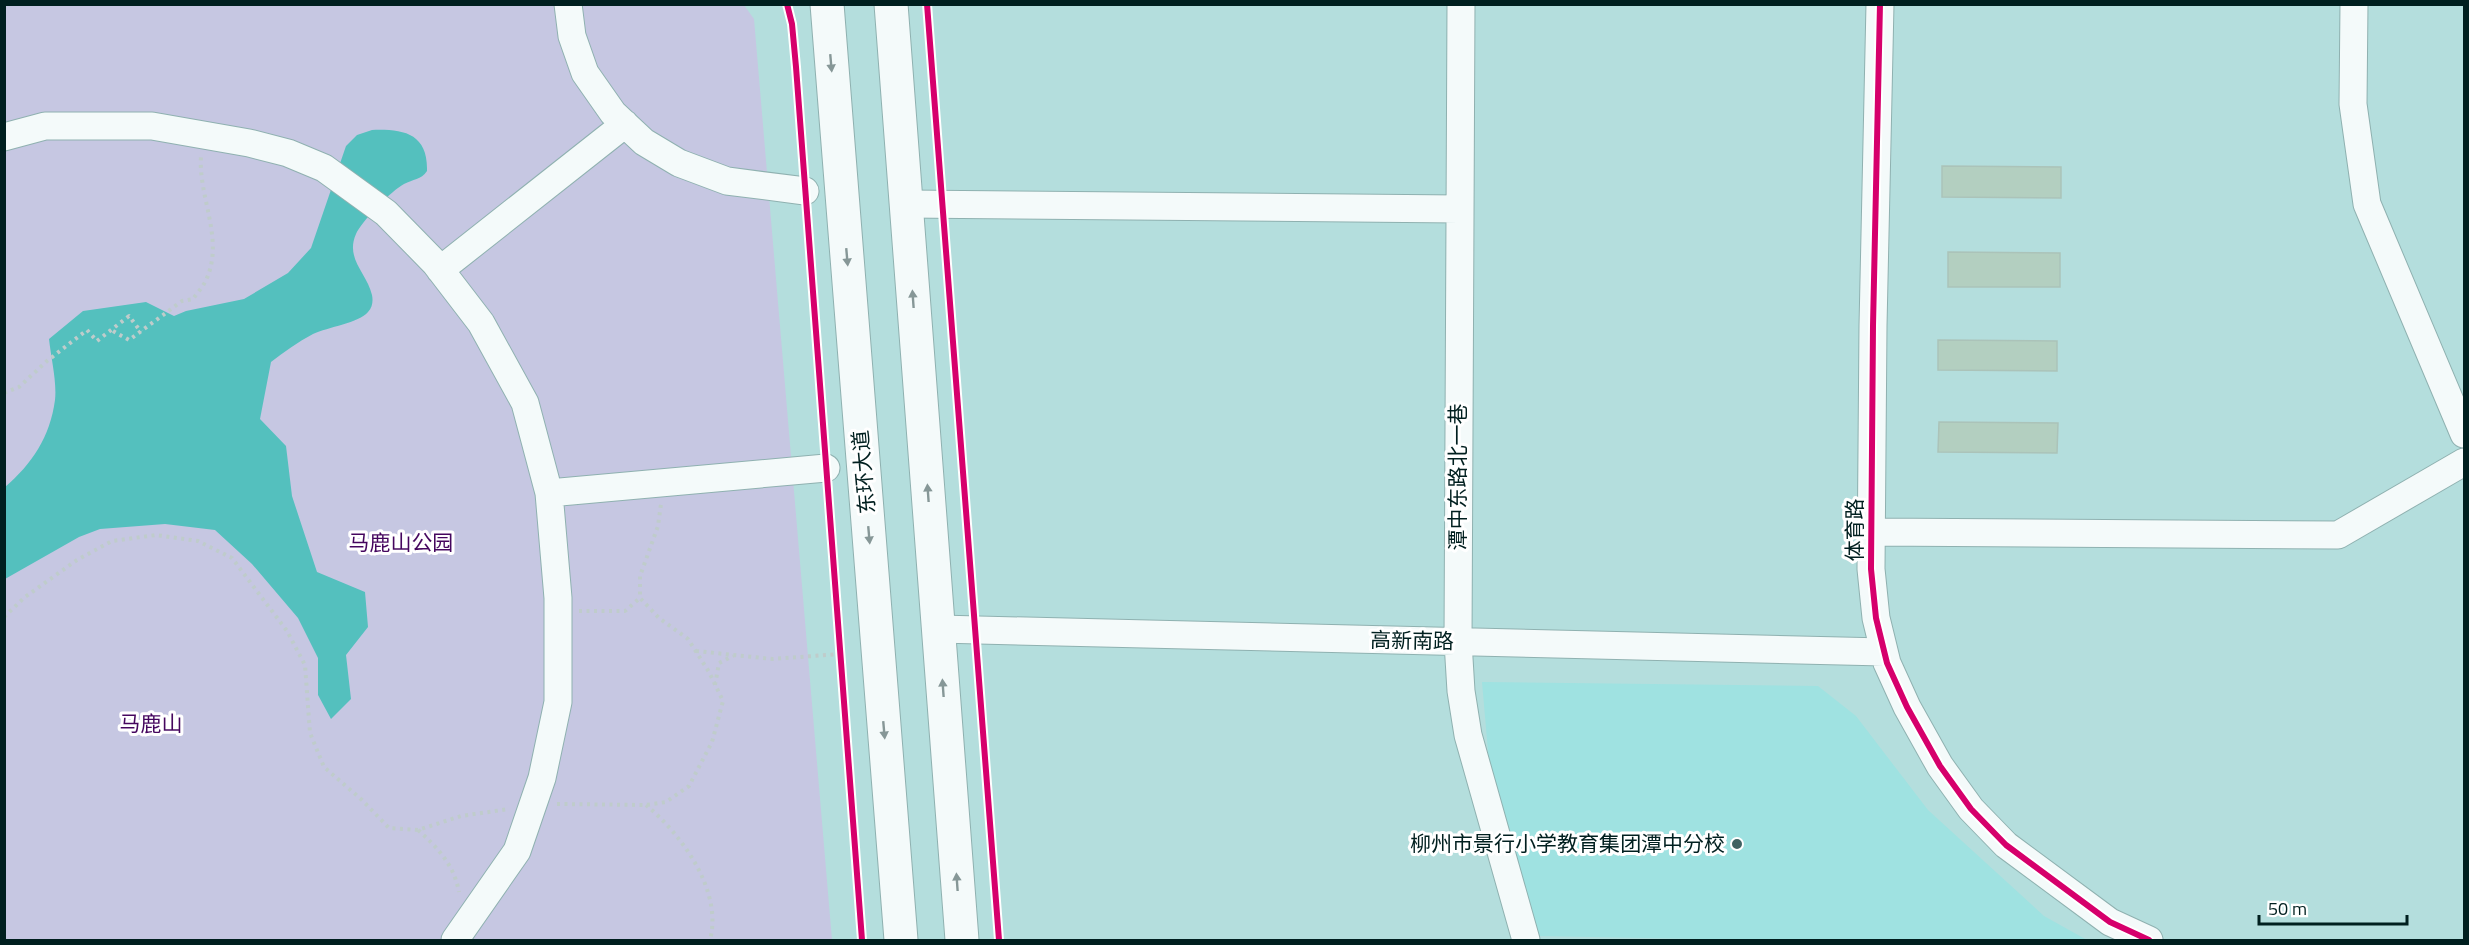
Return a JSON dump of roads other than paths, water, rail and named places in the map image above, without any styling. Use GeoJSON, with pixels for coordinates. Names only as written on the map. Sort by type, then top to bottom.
{"type":"FeatureCollection","features":[{"type":"Feature","properties":{"kind":"highway","name":"东环大道"},"geometry":{"type":"LineString","coordinates":[[827,4],[901,940]]}},
{"type":"Feature","properties":{"kind":"highway"},"geometry":{"type":"LineString","coordinates":[[893,14],[962,940]]}},
{"type":"Feature","properties":{"kind":"street"},"geometry":{"type":"LineString","coordinates":[[568,4],[572,36],[585,73],[613,113],[644,142],[679,163],[727,181],[805,191]]}},
{"type":"Feature","properties":{"kind":"street","name":"潭中东路北一巷"},"geometry":{"type":"LineString","coordinates":[[1461,4],[1458,642],[1461,691],[1468,735],[1526,940]]}},
{"type":"Feature","properties":{"kind":"street","name":"体育路"},"geometry":{"type":"LineString","coordinates":[[1880,4],[1871,569],[1876,618],[1884,652],[1912,717],[1940,766],[1971,809],[2006,845],[2110,921],[2149,940]]}},
{"type":"Feature","properties":{"kind":"street"},"geometry":{"type":"LineString","coordinates":[[2354,4],[2353,104],[2367,204],[2464,434]]}},
{"type":"Feature","properties":{"kind":"street"},"geometry":{"type":"LineString","coordinates":[[440,270],[625,124]]}},
{"type":"Feature","properties":{"kind":"street"},"geometry":{"type":"LineString","coordinates":[[4,137],[45,126],[152,126],[249,142],[288,153],[324,168],[386,213],[440,270],[481,324],[525,403],[549,493],[558,611],[558,702],[542,778],[517,851],[461,933]]}},
{"type":"Feature","properties":{"kind":"street"},"geometry":{"type":"LineString","coordinates":[[906,204],[1460,209]]}},
{"type":"Feature","properties":{"kind":"street"},"geometry":{"type":"LineString","coordinates":[[1872,532],[2338,535],[2464,462]]}},
{"type":"Feature","properties":{"kind":"street"},"geometry":{"type":"LineString","coordinates":[[549,493],[826,468]]}},
{"type":"Feature","properties":{"kind":"street","name":"高新南路"},"geometry":{"type":"LineString","coordinates":[[939,629],[1884,652]]}},
{"type":"Feature","properties":{"kind":"place","name":"柳州市景行小学教育集团潭中分校"},"geometry":{"type":"Point","coordinates":[1737,844]}},
{"type":"Feature","properties":{"kind":"park label","name":"马鹿山公园"},"geometry":{"type":"Point","coordinates":[401,543]}},
{"type":"Feature","properties":{"kind":"park label","name":"马鹿山"},"geometry":{"type":"Point","coordinates":[151,724]}}]}
